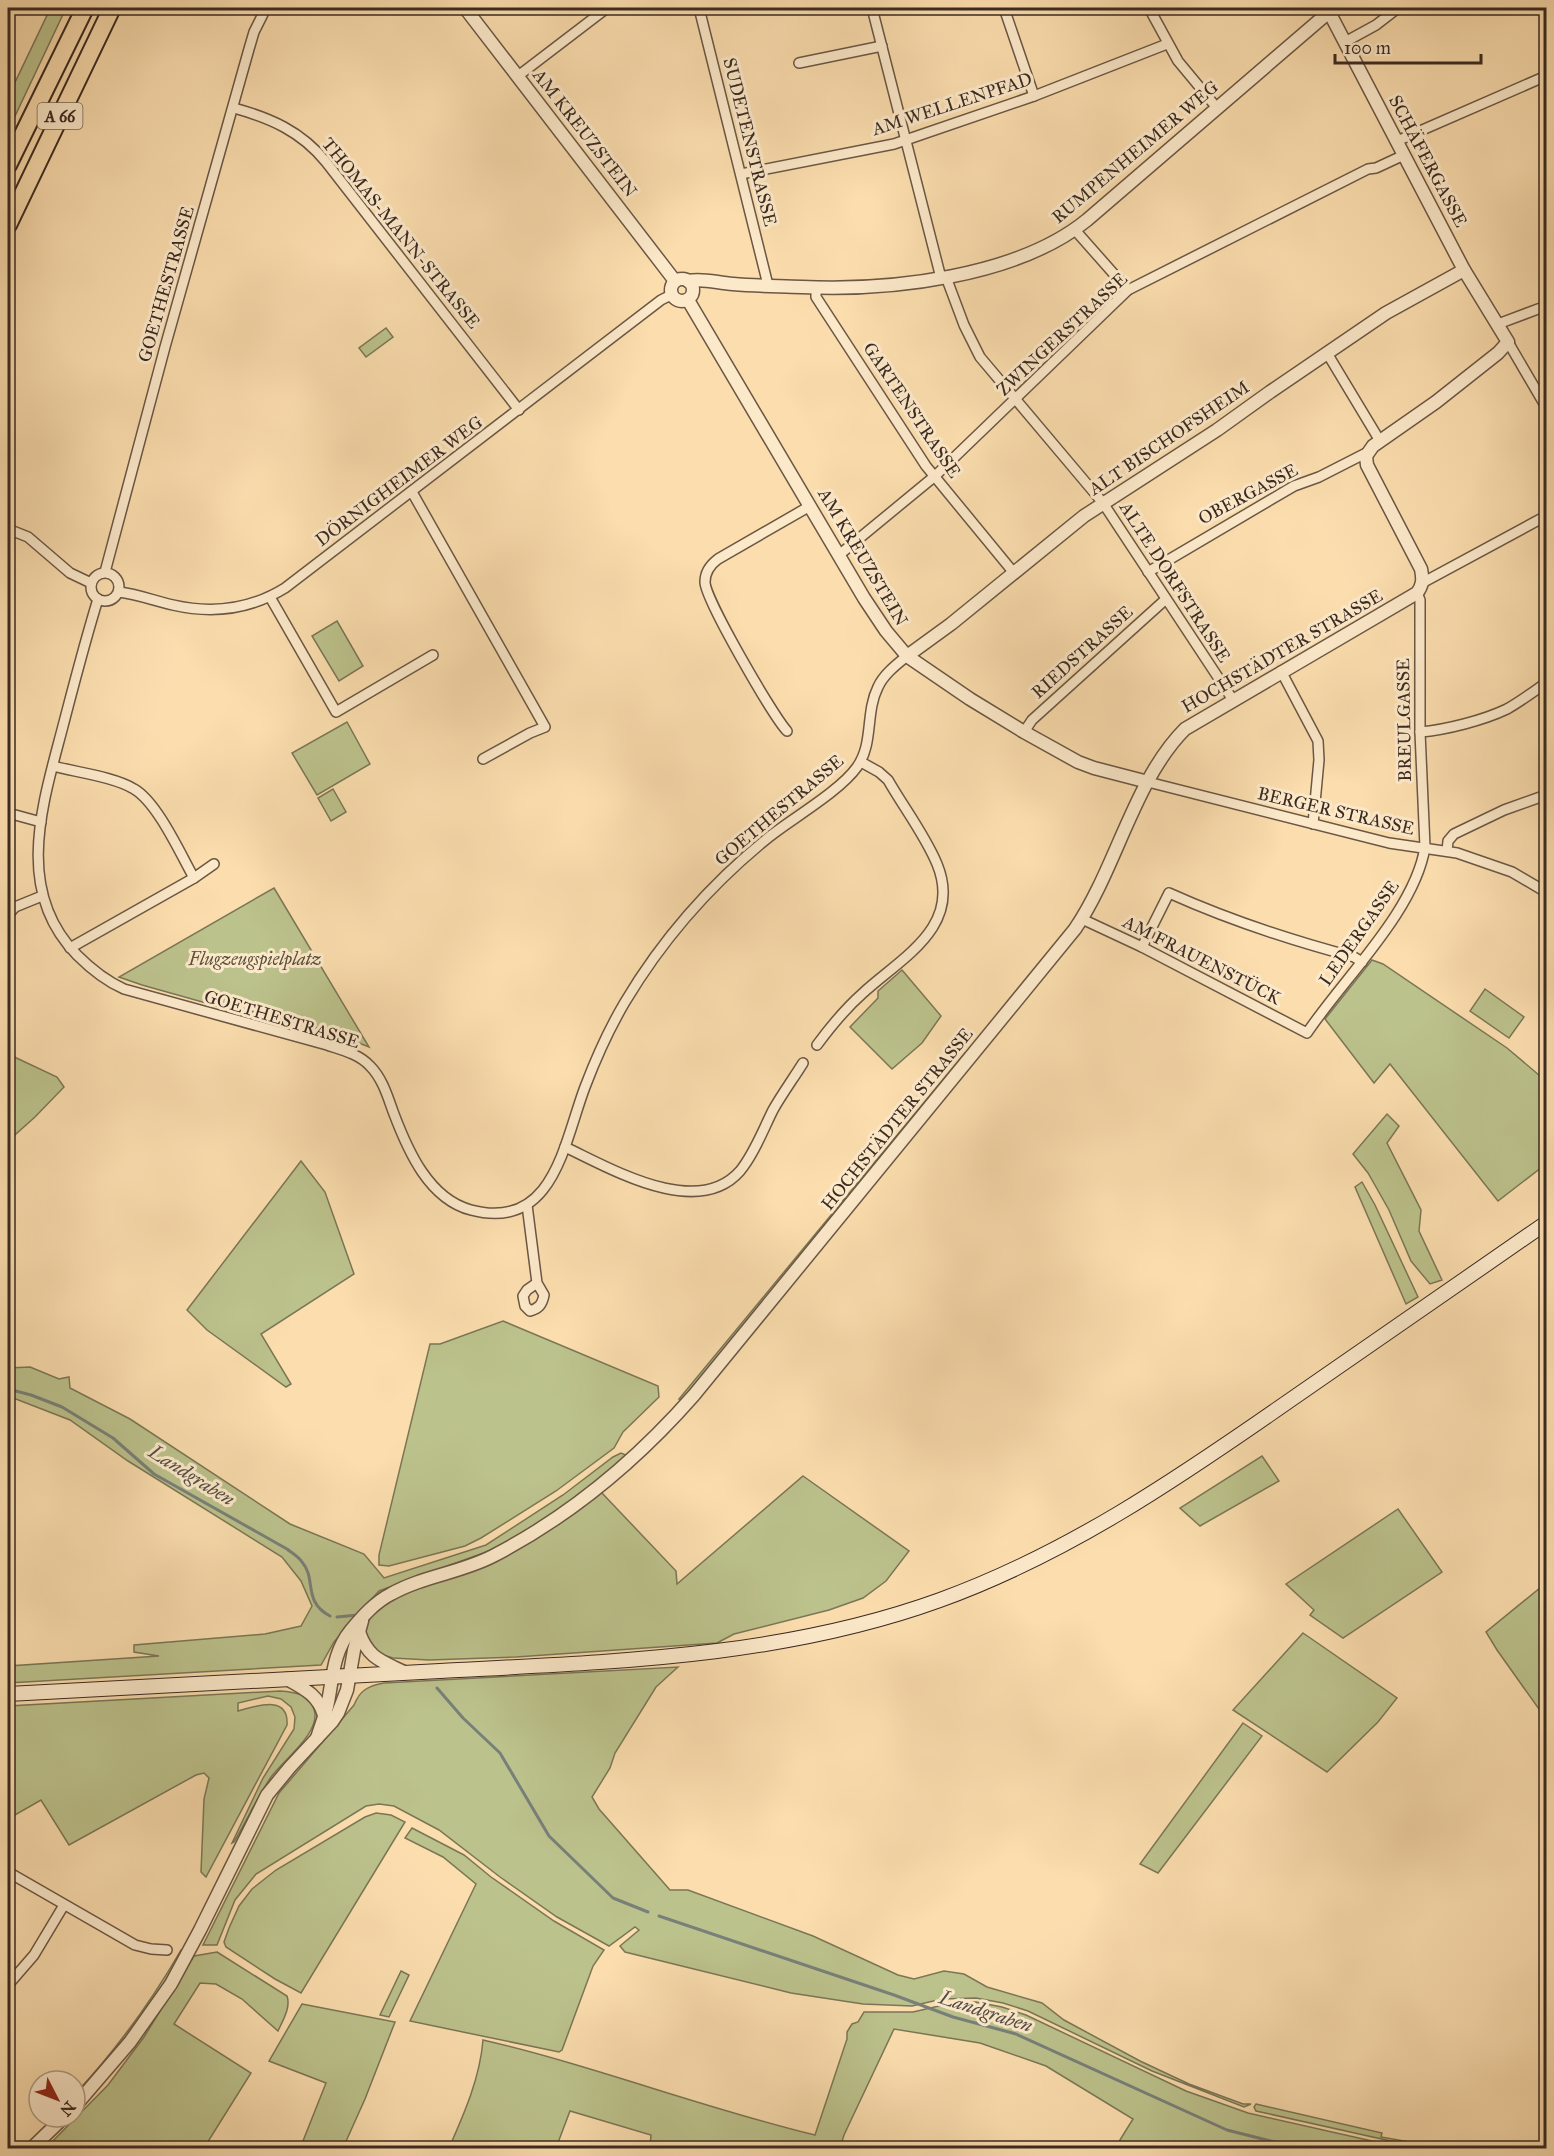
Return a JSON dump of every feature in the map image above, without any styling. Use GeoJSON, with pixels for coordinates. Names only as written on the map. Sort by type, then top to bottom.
{"type":"FeatureCollection","features":[{"type":"Feature","properties":{"kind":"highway","name":"A 66"},"geometry":{"type":"LineString","coordinates":[[8,225],[112,8]]}},
{"type":"Feature","properties":{"kind":"highway","name":"A 66"},"geometry":{"type":"LineString","coordinates":[[8,165],[84,10]]}},
{"type":"Feature","properties":{"kind":"main road"},"geometry":{"type":"LineString","coordinates":[[8,1694],[543,1666],[710,1653],[764,1645],[832,1630],[939,1600],[1037,1558],[1130,1508],[1195,1466],[1546,1223]]}},
{"type":"Feature","properties":{"kind":"street","name":"GOETHESTRASSE"},"geometry":{"type":"LineString","coordinates":[[105,572],[165,347],[254,32],[266,8]]}},
{"type":"Feature","properties":{"kind":"street","name":"AM KREUZSTEIN"},"geometry":{"type":"LineString","coordinates":[[465,8],[682,281]]}},
{"type":"Feature","properties":{"kind":"street"},"geometry":{"type":"LineString","coordinates":[[518,76],[607,8]]}},
{"type":"Feature","properties":{"kind":"street","name":"SUDETENSTRASSE"},"geometry":{"type":"LineString","coordinates":[[699,8],[768,285]]}},
{"type":"Feature","properties":{"kind":"street","name":"ALTE DORFSTRASSE"},"geometry":{"type":"LineString","coordinates":[[872,8],[944,278],[975,350],[1103,503],[1233,700]]}},
{"type":"Feature","properties":{"kind":"street"},"geometry":{"type":"LineString","coordinates":[[1005,8],[1034,96]]}},
{"type":"Feature","properties":{"kind":"street"},"geometry":{"type":"LineString","coordinates":[[1149,8],[1167,44],[1185,72],[1217,108]]}},
{"type":"Feature","properties":{"kind":"street"},"geometry":{"type":"LineString","coordinates":[[1345,42],[1376,25],[1398,8]]}},
{"type":"Feature","properties":{"kind":"street","name":"SCHÄFERGASSE"},"geometry":{"type":"LineString","coordinates":[[1328,10],[1464,270],[1508,342]]}},
{"type":"Feature","properties":{"kind":"street","name":"RUMPENHEIMER WEG"},"geometry":{"type":"LineString","coordinates":[[682,281],[707,279],[725,283],[859,287],[944,278],[1005,262],[1047,245],[1075,230],[1328,10]]}},
{"type":"Feature","properties":{"kind":"street","name":"AM WELLENPFAD"},"geometry":{"type":"LineString","coordinates":[[741,174],[894,144],[1034,96],[1167,44]]}},
{"type":"Feature","properties":{"kind":"street"},"geometry":{"type":"LineString","coordinates":[[799,63],[882,46]]}},
{"type":"Feature","properties":{"kind":"street"},"geometry":{"type":"LineString","coordinates":[[1397,141],[1546,76]]}},
{"type":"Feature","properties":{"kind":"street","name":"THOMAS-MANN-STRASSE"},"geometry":{"type":"LineString","coordinates":[[234,108],[278,123],[311,146],[519,410]]}},
{"type":"Feature","properties":{"kind":"street","name":"ZWINGERSTRASSE"},"geometry":{"type":"LineString","coordinates":[[839,555],[935,476],[1128,290],[1368,169],[1376,168],[1404,155]]}},
{"type":"Feature","properties":{"kind":"street"},"geometry":{"type":"LineString","coordinates":[[1075,230],[1128,290]]}},
{"type":"Feature","properties":{"kind":"street","name":"ALT BISCHOFSHEIM"},"geometry":{"type":"LineString","coordinates":[[908,656],[1084,516],[1217,430],[1386,313],[1464,270]]}},
{"type":"Feature","properties":{"kind":"street"},"geometry":{"type":"LineString","coordinates":[[682,281],[692,286],[690,297],[677,301],[671,295],[671,286],[682,281]]}},
{"type":"Feature","properties":{"kind":"street","name":"RUMPENHEIMER WEG"},"geometry":{"type":"LineString","coordinates":[[690,297],[725,283]]}},
{"type":"Feature","properties":{"kind":"street","name":"GARTENSTRASSE"},"geometry":{"type":"LineString","coordinates":[[816,287],[816,297],[935,476],[1014,573]]}},
{"type":"Feature","properties":{"kind":"street","name":"DÖRNIGHEIMER WEG"},"geometry":{"type":"LineString","coordinates":[[118,592],[199,610],[243,606],[270,597],[412,492],[653,306],[671,295]]}},
{"type":"Feature","properties":{"kind":"street","name":"AM KREUZSTEIN"},"geometry":{"type":"LineString","coordinates":[[690,297],[810,506],[875,615],[895,644],[908,656],[961,693],[1024,732],[1094,768],[1148,782]]}},
{"type":"Feature","properties":{"kind":"street"},"geometry":{"type":"LineString","coordinates":[[1498,324],[1546,306]]}},
{"type":"Feature","properties":{"kind":"street"},"geometry":{"type":"LineString","coordinates":[[1508,342],[1546,407]]}},
{"type":"Feature","properties":{"kind":"street","name":"OBERGASSE"},"geometry":{"type":"LineString","coordinates":[[1148,572],[1294,486],[1367,459],[1380,441],[1436,402],[1498,353],[1508,342]]}},
{"type":"Feature","properties":{"kind":"street"},"geometry":{"type":"LineString","coordinates":[[1327,353],[1380,441]]}},
{"type":"Feature","properties":{"kind":"street","name":"BREULGASSE"},"geometry":{"type":"LineString","coordinates":[[1367,459],[1421,569],[1417,591],[1420,600],[1420,732],[1425,847]]}},
{"type":"Feature","properties":{"kind":"street"},"geometry":{"type":"LineString","coordinates":[[412,492],[545,727],[483,759]]}},
{"type":"Feature","properties":{"kind":"street"},"geometry":{"type":"LineString","coordinates":[[787,731],[770,706],[710,601],[705,580],[708,569],[718,559],[810,506]]}},
{"type":"Feature","properties":{"kind":"street"},"geometry":{"type":"LineString","coordinates":[[1417,591],[1546,516]]}},
{"type":"Feature","properties":{"kind":"street"},"geometry":{"type":"LineString","coordinates":[[8,529],[28,537],[70,573],[91,583]]}},
{"type":"Feature","properties":{"kind":"street"},"geometry":{"type":"LineString","coordinates":[[105,572],[118,579],[120,587],[111,599],[106,601],[98,599],[92,592],[91,583],[95,577],[105,572]]}},
{"type":"Feature","properties":{"kind":"street","name":"HOCHSTÄDTER STRASSE"},"geometry":{"type":"LineString","coordinates":[[317,1737],[324,1715],[331,1677],[343,1641],[361,1626],[373,1607],[390,1594],[423,1580],[484,1560],[537,1530],[596,1489],[661,1432],[707,1380],[1044,969],[1082,919],[1148,782],[1165,753],[1185,729],[1417,591]]}},
{"type":"Feature","properties":{"kind":"street"},"geometry":{"type":"LineString","coordinates":[[270,597],[336,712],[433,655]]}},
{"type":"Feature","properties":{"kind":"street","name":"GOETHESTRASSE"},"geometry":{"type":"LineString","coordinates":[[98,599],[46,792],[41,822],[37,860],[42,896],[55,927],[70,948],[98,974],[124,989],[327,1045],[363,1059],[379,1077],[410,1151],[425,1176],[439,1192],[456,1204],[473,1210],[500,1212],[527,1205],[539,1195],[552,1178],[585,1087],[604,1043],[624,1003],[659,951],[731,870],[771,836],[837,786],[861,762],[867,745],[870,712],[877,688],[888,673],[908,656]]}},
{"type":"Feature","properties":{"kind":"street","name":"RIEDSTRASSE"},"geometry":{"type":"LineString","coordinates":[[1024,732],[1032,720],[1166,599]]}},
{"type":"Feature","properties":{"kind":"street"},"geometry":{"type":"LineString","coordinates":[[1281,671],[1318,741],[1319,760],[1312,824]]}},
{"type":"Feature","properties":{"kind":"street"},"geometry":{"type":"LineString","coordinates":[[1420,732],[1436,731],[1494,714],[1518,702],[1546,683]]}},
{"type":"Feature","properties":{"kind":"street"},"geometry":{"type":"LineString","coordinates":[[817,1045],[861,994],[925,940],[937,921],[942,899],[942,884],[936,864],[918,831],[885,776],[861,762]]}},
{"type":"Feature","properties":{"kind":"street"},"geometry":{"type":"LineString","coordinates":[[53,766],[123,783],[139,792],[152,806],[194,878]]}},
{"type":"Feature","properties":{"kind":"street","name":"BERGER STRASSE"},"geometry":{"type":"LineString","coordinates":[[1148,782],[1389,843],[1447,850],[1506,870],[1546,892]]}},
{"type":"Feature","properties":{"kind":"street"},"geometry":{"type":"LineString","coordinates":[[1447,850],[1448,841],[1454,834],[1504,810],[1546,795]]}},
{"type":"Feature","properties":{"kind":"street"},"geometry":{"type":"LineString","coordinates":[[8,813],[41,822]]}},
{"type":"Feature","properties":{"kind":"street","name":"LEDERGASSE"},"geometry":{"type":"LineString","coordinates":[[1307,1033],[1362,962],[1410,891],[1423,860],[1425,847]]}},
{"type":"Feature","properties":{"kind":"street"},"geometry":{"type":"LineString","coordinates":[[70,948],[194,878],[214,864]]}},
{"type":"Feature","properties":{"kind":"street"},"geometry":{"type":"LineString","coordinates":[[1142,947],[1169,893],[1229,918],[1294,941],[1353,957],[1362,962]]}},
{"type":"Feature","properties":{"kind":"street"},"geometry":{"type":"LineString","coordinates":[[8,915],[15,907],[42,896]]}},
{"type":"Feature","properties":{"kind":"street","name":"AM FRAUENSTÜCK"},"geometry":{"type":"LineString","coordinates":[[1082,919],[1142,947],[1307,1033]]}},
{"type":"Feature","properties":{"kind":"street"},"geometry":{"type":"LineString","coordinates":[[565,1147],[628,1176],[676,1190],[695,1191],[720,1185],[735,1176],[745,1164],[775,1107],[803,1064]]}},
{"type":"Feature","properties":{"kind":"street"},"geometry":{"type":"LineString","coordinates":[[527,1205],[537,1283]]}},
{"type":"Feature","properties":{"kind":"street"},"geometry":{"type":"LineString","coordinates":[[361,1626],[370,1654],[404,1672]]}},
{"type":"Feature","properties":{"kind":"street"},"geometry":{"type":"LineString","coordinates":[[87,2092],[130,2042],[159,2002],[200,1930],[267,1795],[338,1713],[345,1698],[361,1626]]}},
{"type":"Feature","properties":{"kind":"street"},"geometry":{"type":"LineString","coordinates":[[287,1679],[312,1693],[321,1705],[324,1715]]}},
{"type":"Feature","properties":{"kind":"street"},"geometry":{"type":"LineString","coordinates":[[8,1872],[135,1945],[167,1950]]}},
{"type":"Feature","properties":{"kind":"street"},"geometry":{"type":"LineString","coordinates":[[8,1985],[34,1955],[64,1905]]}},
{"type":"Feature","properties":{"kind":"street"},"geometry":{"type":"LineString","coordinates":[[32,2148],[52,2129]]}},
{"type":"Feature","properties":{"kind":"green space"},"geometry":{"type":"Polygon","coordinates":[[[48,8],[66,8],[8,131],[8,97],[50,9],[48,8]]]}},
{"type":"Feature","properties":{"kind":"green space"},"geometry":{"type":"Polygon","coordinates":[[[386,328],[393,337],[366,357],[359,348],[386,328]]]}},
{"type":"Feature","properties":{"kind":"green space"},"geometry":{"type":"Polygon","coordinates":[[[337,621],[363,666],[339,681],[312,636],[337,621]]]}},
{"type":"Feature","properties":{"kind":"green space"},"geometry":{"type":"Polygon","coordinates":[[[347,722],[370,764],[317,795],[292,753],[347,722]]]}},
{"type":"Feature","properties":{"kind":"green space"},"geometry":{"type":"Polygon","coordinates":[[[333,789],[346,812],[331,821],[318,798],[333,789]]]}},
{"type":"Feature","properties":{"kind":"green space","name":"Flugzeugspielplatz"},"geometry":{"type":"Polygon","coordinates":[[[274,888],[369,1047],[331,1032],[255,1011],[245,1014],[119,977],[274,888]]]}},
{"type":"Feature","properties":{"kind":"green space"},"geometry":{"type":"Polygon","coordinates":[[[1372,960],[1383,964],[1507,1048],[1546,1081],[1546,1164],[1498,1201],[1390,1064],[1374,1083],[1325,1019],[1372,960]]]}},
{"type":"Feature","properties":{"kind":"green space"},"geometry":{"type":"Polygon","coordinates":[[[902,970],[941,1016],[922,1043],[892,1069],[850,1027],[878,998],[878,991],[902,970]]]}},
{"type":"Feature","properties":{"kind":"green space"},"geometry":{"type":"Polygon","coordinates":[[[1485,989],[1524,1017],[1509,1038],[1470,1011],[1485,989]]]}},
{"type":"Feature","properties":{"kind":"green space"},"geometry":{"type":"Polygon","coordinates":[[[965,1053],[969,1055],[684,1400],[679,1399],[965,1053]]]}},
{"type":"Feature","properties":{"kind":"green space"},"geometry":{"type":"Polygon","coordinates":[[[8,1054],[57,1077],[64,1087],[8,1141],[8,1054]]]}},
{"type":"Feature","properties":{"kind":"green space"},"geometry":{"type":"Polygon","coordinates":[[[1387,1114],[1399,1126],[1387,1143],[1421,1210],[1419,1231],[1442,1280],[1430,1284],[1411,1261],[1389,1210],[1368,1173],[1353,1154],[1387,1114]]]}},
{"type":"Feature","properties":{"kind":"green space"},"geometry":{"type":"Polygon","coordinates":[[[301,1161],[325,1192],[354,1274],[261,1334],[291,1384],[286,1387],[207,1330],[187,1310],[301,1161]]]}},
{"type":"Feature","properties":{"kind":"green space"},"geometry":{"type":"Polygon","coordinates":[[[1362,1182],[1418,1297],[1406,1304],[1355,1187],[1362,1182]]]}},
{"type":"Feature","properties":{"kind":"green space"},"geometry":{"type":"Polygon","coordinates":[[[503,1321],[658,1386],[659,1397],[623,1432],[614,1448],[556,1491],[481,1538],[465,1546],[389,1566],[379,1565],[379,1555],[430,1344],[440,1344],[503,1321]]]}},
{"type":"Feature","properties":{"kind":"green space"},"geometry":{"type":"Polygon","coordinates":[[[30,1367],[59,1379],[69,1377],[70,1388],[130,1419],[290,1524],[364,1554],[384,1578],[486,1545],[563,1495],[613,1457],[621,1453],[628,1456],[593,1485],[542,1521],[508,1541],[489,1551],[379,1591],[334,1642],[321,1665],[8,1683],[8,1666],[159,1656],[134,1652],[134,1645],[265,1634],[301,1626],[312,1606],[301,1581],[282,1557],[128,1461],[70,1420],[8,1396],[8,1368],[30,1367]]]}},
{"type":"Feature","properties":{"kind":"green space"},"geometry":{"type":"Polygon","coordinates":[[[1262,1456],[1279,1481],[1200,1526],[1180,1508],[1262,1456]]]}},
{"type":"Feature","properties":{"kind":"green space"},"geometry":{"type":"Polygon","coordinates":[[[803,1476],[909,1551],[886,1581],[863,1598],[829,1610],[734,1634],[717,1643],[516,1657],[429,1660],[393,1658],[380,1654],[366,1637],[365,1627],[375,1610],[403,1592],[458,1574],[601,1492],[676,1571],[677,1584],[803,1476]]]}},
{"type":"Feature","properties":{"kind":"green space"},"geometry":{"type":"Polygon","coordinates":[[[1398,1509],[1442,1572],[1343,1638],[1310,1615],[1314,1610],[1286,1584],[1398,1509]]]}},
{"type":"Feature","properties":{"kind":"green space"},"geometry":{"type":"Polygon","coordinates":[[[1546,1583],[1546,1719],[1486,1632],[1546,1583]]]}},
{"type":"Feature","properties":{"kind":"green space"},"geometry":{"type":"Polygon","coordinates":[[[1303,1633],[1397,1698],[1378,1722],[1327,1772],[1233,1710],[1303,1633]]]}},
{"type":"Feature","properties":{"kind":"green space"},"geometry":{"type":"Polygon","coordinates":[[[678,1667],[656,1687],[615,1753],[610,1768],[592,1797],[599,1809],[670,1890],[688,1890],[813,1936],[898,1975],[914,1979],[944,1971],[964,1974],[987,1987],[1042,2003],[1064,2020],[1140,2061],[1189,2084],[1243,2104],[1251,2104],[1244,2107],[1152,2071],[1028,2011],[1003,2003],[976,1998],[942,1999],[912,2006],[863,2004],[791,1993],[625,1952],[620,1946],[639,1930],[635,1927],[609,1946],[557,1917],[439,1830],[394,1806],[379,1804],[366,1806],[256,1874],[235,1900],[217,1945],[203,1945],[279,1793],[365,1690],[384,1683],[678,1667]]]}},
{"type":"Feature","properties":{"kind":"green space"},"geometry":{"type":"Polygon","coordinates":[[[280,1691],[296,1693],[309,1700],[314,1709],[315,1718],[312,1727],[300,1745],[271,1777],[232,1843],[263,1778],[294,1729],[295,1717],[291,1707],[281,1699],[268,1696],[238,1703],[238,1711],[262,1705],[277,1706],[283,1709],[287,1725],[206,1877],[201,1872],[204,1799],[209,1778],[204,1773],[196,1775],[69,1845],[41,1800],[8,1819],[8,1706],[280,1691]]]}},
{"type":"Feature","properties":{"kind":"green space"},"geometry":{"type":"Polygon","coordinates":[[[1243,1723],[1262,1736],[1158,1873],[1140,1864],[1243,1723]]]}},
{"type":"Feature","properties":{"kind":"green space"},"geometry":{"type":"Polygon","coordinates":[[[376,1813],[391,1815],[405,1822],[301,1993],[226,1947],[224,1942],[229,1928],[239,1906],[252,1889],[276,1870],[365,1817],[376,1813]]]}},
{"type":"Feature","properties":{"kind":"green space"},"geometry":{"type":"Polygon","coordinates":[[[412,1828],[464,1855],[554,1921],[604,1950],[593,1966],[562,2050],[559,2052],[410,2021],[476,1884],[443,1857],[405,1838],[412,1828]]]}},
{"type":"Feature","properties":{"kind":"green space"},"geometry":{"type":"Polygon","coordinates":[[[181,1950],[184,1950],[166,1981],[126,2039],[87,2085],[87,2080],[119,2043],[158,1988],[181,1950]]]}},
{"type":"Feature","properties":{"kind":"green space"},"geometry":{"type":"Polygon","coordinates":[[[217,1952],[287,1996],[288,2000],[286,2014],[278,2031],[242,1999],[216,1984],[200,1983],[174,2024],[251,2073],[204,2148],[46,2148],[65,2129],[87,2129],[87,2106],[108,2085],[144,2037],[194,1956],[217,1952]]]}},
{"type":"Feature","properties":{"kind":"green space"},"geometry":{"type":"Polygon","coordinates":[[[401,1971],[409,1975],[389,2017],[380,2015],[401,1971]]]}},
{"type":"Feature","properties":{"kind":"green space"},"geometry":{"type":"Polygon","coordinates":[[[976,2002],[1026,2015],[1186,2091],[1248,2113],[1403,2148],[1115,2148],[1133,2119],[1046,2066],[980,2043],[894,2029],[840,2148],[650,2148],[651,2135],[570,2111],[556,2148],[449,2148],[475,2082],[483,2040],[525,2050],[815,2135],[847,2039],[847,2032],[852,2024],[858,2022],[864,2012],[913,2012],[952,2003],[976,2002]]]}},
{"type":"Feature","properties":{"kind":"green space"},"geometry":{"type":"Polygon","coordinates":[[[302,2004],[395,2022],[343,2148],[308,2148],[303,2141],[326,2083],[269,2061],[302,2004]]]}},
{"type":"Feature","properties":{"kind":"green space"},"geometry":{"type":"Polygon","coordinates":[[[1256,2104],[1382,2133],[1381,2137],[1444,2148],[1395,2142],[1256,2111],[1254,2107],[1256,2104]]]}},
{"type":"Feature","properties":{"kind":"waterway"},"geometry":{"type":"LineString","coordinates":[[1543,981],[1546,985]]}},
{"type":"Feature","properties":{"kind":"waterway","name":"Landgraben"},"geometry":{"type":"LineString","coordinates":[[8,1389],[62,1407],[113,1438],[154,1474],[287,1549],[299,1558],[306,1569],[316,1604],[330,1616]]}},
{"type":"Feature","properties":{"kind":"waterway","name":"Landgraben"},"geometry":{"type":"LineString","coordinates":[[337,1617],[358,1615]]}},
{"type":"Feature","properties":{"kind":"waterway","name":"Landgraben"},"geometry":{"type":"LineString","coordinates":[[437,1688],[463,1718],[500,1753],[549,1836],[613,1898],[648,1912]]}},
{"type":"Feature","properties":{"kind":"waterway","name":"Landgraben"},"geometry":{"type":"LineString","coordinates":[[659,1916],[953,2017],[1016,2034],[1227,2130],[1298,2148]]}}]}
